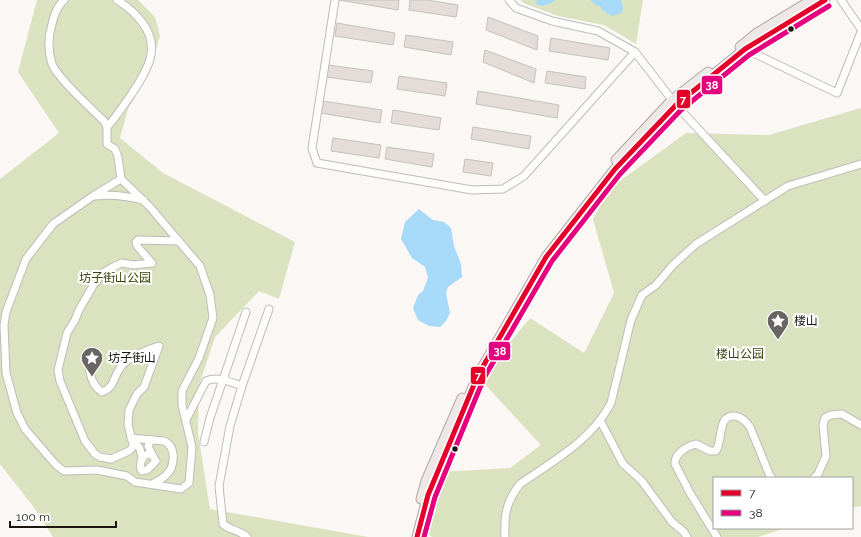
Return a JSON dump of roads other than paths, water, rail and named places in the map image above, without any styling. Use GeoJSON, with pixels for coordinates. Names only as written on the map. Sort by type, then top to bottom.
{"type":"FeatureCollection","features":[{"type":"Feature","properties":{"kind":"main road"},"geometry":{"type":"LineString","coordinates":[[411,537],[426,481],[473,372],[537,260],[611,165],[674,103],[757,33],[812,0]]}},
{"type":"Feature","properties":{"kind":"main road"},"geometry":{"type":"LineString","coordinates":[[417,537],[428,495],[478,375],[542,263],[615,169],[674,103],[745,49],[825,0]]}},
{"type":"Feature","properties":{"kind":"street"},"geometry":{"type":"LineString","coordinates":[[64,0],[54,14],[49,35],[49,50],[53,65],[66,83],[104,121],[107,127],[108,144],[115,149],[118,157],[121,179],[143,200],[200,266],[210,295],[213,318],[199,358],[182,391],[182,405],[192,447],[189,483],[180,489],[135,482],[127,476],[97,470],[64,470],[56,466],[25,429],[18,413],[6,373],[4,325],[6,312],[26,259],[53,224],[92,196],[121,179]]}},
{"type":"Feature","properties":{"kind":"street"},"geometry":{"type":"LineString","coordinates":[[107,127],[116,117],[141,80],[148,66],[152,46],[149,31],[126,5],[117,0]]}},
{"type":"Feature","properties":{"kind":"street"},"geometry":{"type":"LineString","coordinates":[[335,0],[312,148],[318,163],[472,190],[503,189],[524,176],[635,52]]}},
{"type":"Feature","properties":{"kind":"street"},"geometry":{"type":"LineString","coordinates":[[510,0],[516,8],[552,21],[598,31],[635,52],[674,103],[765,201]]}},
{"type":"Feature","properties":{"kind":"street"},"geometry":{"type":"LineString","coordinates":[[745,49],[837,93],[861,31],[841,0]]}},
{"type":"Feature","properties":{"kind":"street"},"geometry":{"type":"LineString","coordinates":[[505,537],[504,522],[506,509],[520,484],[575,446],[600,420],[611,403],[631,320],[642,295],[656,285],[673,265],[696,244],[788,186],[861,164]]}},
{"type":"Feature","properties":{"kind":"street"},"geometry":{"type":"LineString","coordinates":[[92,196],[128,196],[143,200]]}},
{"type":"Feature","properties":{"kind":"street"},"geometry":{"type":"LineString","coordinates":[[88,359],[92,382],[97,389],[102,392],[108,389],[121,367],[142,351],[159,346],[144,387],[137,394],[129,410],[127,418],[133,444],[132,448],[112,459],[100,457],[95,454],[85,441],[60,381],[58,370],[67,333],[94,284],[104,272],[122,263],[133,265],[152,263],[137,246],[136,242],[138,240],[179,241]]}},
{"type":"Feature","properties":{"kind":"street"},"geometry":{"type":"LineString","coordinates":[[247,537],[244,534],[227,528],[223,524],[219,486],[230,426],[242,386],[269,309]]}},
{"type":"Feature","properties":{"kind":"street"},"geometry":{"type":"LineString","coordinates":[[204,442],[210,418],[246,312]]}},
{"type":"Feature","properties":{"kind":"street"},"geometry":{"type":"LineString","coordinates":[[186,420],[206,381],[213,379],[223,380],[242,386]]}},
{"type":"Feature","properties":{"kind":"street"},"geometry":{"type":"LineString","coordinates":[[815,477],[818,474],[826,456],[823,425],[825,418],[831,415],[842,414],[861,425]]}},
{"type":"Feature","properties":{"kind":"street"},"geometry":{"type":"LineString","coordinates":[[717,537],[675,464],[677,456],[685,448],[696,444],[710,451],[716,451],[719,447],[724,420],[730,416],[737,416],[745,421],[750,427],[771,477]]}},
{"type":"Feature","properties":{"kind":"street"},"geometry":{"type":"LineString","coordinates":[[600,420],[623,464],[641,480],[672,522],[684,532],[687,537]]}},
{"type":"Feature","properties":{"kind":"street"},"geometry":{"type":"LineString","coordinates":[[131,438],[164,441],[168,443],[173,452],[172,467],[167,474],[152,484]]}},
{"type":"Feature","properties":{"kind":"street"},"geometry":{"type":"LineString","coordinates":[[131,438],[135,440],[140,449],[142,458],[140,467],[145,471],[155,463],[156,460],[148,446],[151,440]]}},
{"type":"Feature","properties":{"kind":"street"},"geometry":{"type":"LineString","coordinates":[[142,458],[146,454],[153,456]]}},
{"type":"Feature","properties":{"kind":"water"},"geometry":{"type":"Polygon","coordinates":[[[537,0],[555,0],[552,3],[542,6],[536,4],[537,0]]]}},
{"type":"Feature","properties":{"kind":"water"},"geometry":{"type":"Polygon","coordinates":[[[590,0],[621,0],[623,8],[621,13],[612,16],[590,0]]]}},
{"type":"Feature","properties":{"kind":"water"},"geometry":{"type":"Polygon","coordinates":[[[419,209],[433,220],[444,222],[451,228],[454,246],[461,264],[462,277],[448,287],[446,293],[450,313],[446,321],[440,327],[429,326],[418,320],[413,308],[418,295],[423,291],[428,278],[425,267],[412,258],[401,239],[405,222],[419,209]]]}},
{"type":"Feature","properties":{"kind":"place","name":"楼山"},"geometry":{"type":"Point","coordinates":[778,340]}},
{"type":"Feature","properties":{"kind":"place","name":"坊子街山"},"geometry":{"type":"Point","coordinates":[92,378]}},
{"type":"Feature","properties":{"kind":"park label","name":"坊子街山公园"},"geometry":{"type":"Point","coordinates":[115,278]}},
{"type":"Feature","properties":{"kind":"park label","name":"楼山公园"},"geometry":{"type":"Point","coordinates":[740,354]}}]}
